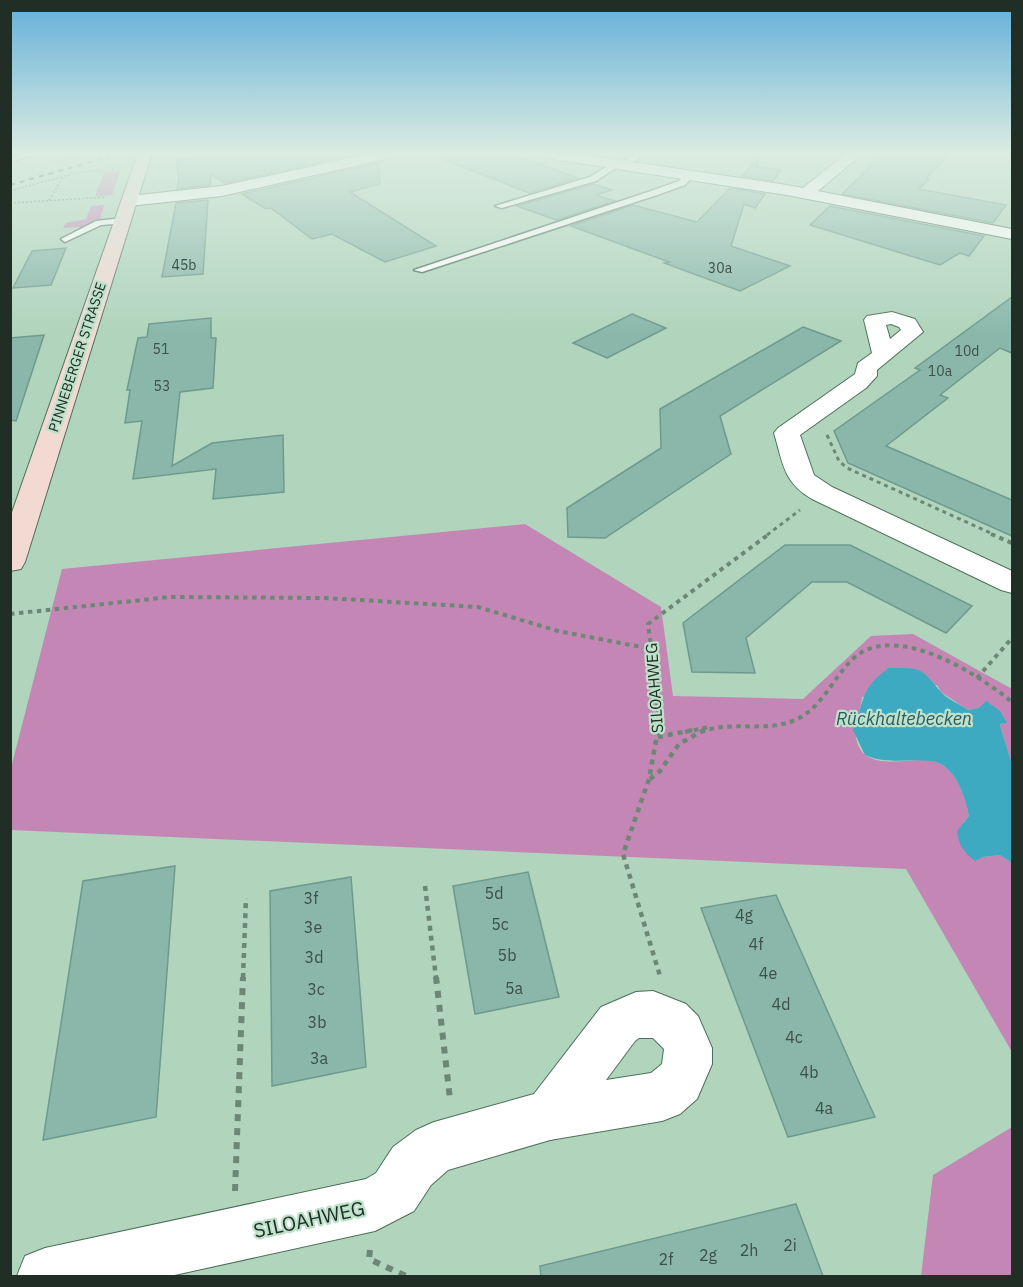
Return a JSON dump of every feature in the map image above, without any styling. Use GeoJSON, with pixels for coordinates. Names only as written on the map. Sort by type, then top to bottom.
{"type":"FeatureCollection","features":[{"type":"Feature","properties":{"kind":"main road","name":"PINNEBERGER STRASSE"},"geometry":{"type":"LineString","coordinates":[[10,562],[126,213]]}},
{"type":"Feature","properties":{"kind":"street"},"geometry":{"type":"LineString","coordinates":[[904,213],[1012,234]]}},
{"type":"Feature","properties":{"kind":"street"},"geometry":{"type":"LineString","coordinates":[[884,354],[866,368],[866,376],[858,383],[787,433],[801,478],[822,493],[1012,583]]}},
{"type":"Feature","properties":{"kind":"street"},"geometry":{"type":"LineString","coordinates":[[550,1115],[618,1024],[626,1017],[653,1014],[666,1018],[676,1028]]}},
{"type":"Feature","properties":{"kind":"street","name":"SILOAHWEG"},"geometry":{"type":"LineString","coordinates":[[45,1276],[375,1204],[395,1192],[412,1166],[422,1155],[434,1149],[550,1115],[662,1096],[673,1089],[689,1065],[690,1053],[686,1038],[676,1028]]}},
{"type":"Feature","properties":{"kind":"lane"},"geometry":{"type":"LineString","coordinates":[[65,239],[116,213]]}},
{"type":"Feature","properties":{"kind":"lane"},"geometry":{"type":"LineString","coordinates":[[419,270],[593,213]]}},
{"type":"Feature","properties":{"kind":"path"},"geometry":{"type":"LineString","coordinates":[[816,412],[841,465],[1012,543]]}},
{"type":"Feature","properties":{"kind":"path","name":"SILOAHWEG"},"geometry":{"type":"LineString","coordinates":[[676,1028],[623,854],[649,779],[658,737],[657,689],[648,624],[822,493]]}},
{"type":"Feature","properties":{"kind":"path"},"geometry":{"type":"LineString","coordinates":[[10,615],[170,597],[336,599],[478,607],[558,630],[652,649]]}},
{"type":"Feature","properties":{"kind":"path"},"geometry":{"type":"LineString","coordinates":[[977,678],[1012,638]]}},
{"type":"Feature","properties":{"kind":"path"},"geometry":{"type":"LineString","coordinates":[[658,737],[715,727],[780,724],[797,719],[814,706],[858,654],[878,645],[905,646],[929,654],[977,678],[1012,702]]}},
{"type":"Feature","properties":{"kind":"path"},"geometry":{"type":"LineString","coordinates":[[649,779],[662,771],[674,749],[691,736],[715,727]]}},
{"type":"Feature","properties":{"kind":"path"},"geometry":{"type":"LineString","coordinates":[[424,886],[455,1142]]}},
{"type":"Feature","properties":{"kind":"path"},"geometry":{"type":"LineString","coordinates":[[234,1235],[246,898]]}},
{"type":"Feature","properties":{"kind":"shaded area"},"geometry":{"type":"Polygon","coordinates":[[[88,213],[102,213],[100,220],[82,227],[63,228],[66,223],[86,219],[88,213]]]}},
{"type":"Feature","properties":{"kind":"shaded area"},"geometry":{"type":"Polygon","coordinates":[[[525,524],[661,607],[673,696],[803,699],[871,636],[913,634],[1012,689],[1012,764],[1000,724],[1006,723],[979,708],[968,710],[941,692],[937,685],[862,697],[856,738],[860,749],[877,760],[888,762],[933,761],[948,769],[958,783],[965,800],[969,816],[963,823],[983,857],[1000,855],[1012,863],[1012,1052],[906,869],[11,830],[11,768],[62,569],[525,524]]]}},
{"type":"Feature","properties":{"kind":"shaded area"},"geometry":{"type":"Polygon","coordinates":[[[1012,1127],[1012,1276],[921,1276],[933,1175],[1012,1127]]]}},
{"type":"Feature","properties":{"kind":"water","name":"Rückhaltebecken"},"geometry":{"type":"Polygon","coordinates":[[[889,668],[909,668],[924,673],[944,695],[968,710],[979,708],[986,701],[1000,711],[1007,723],[1000,724],[1012,764],[1012,863],[1000,855],[983,857],[975,861],[963,848],[957,831],[969,816],[958,782],[946,768],[931,761],[889,761],[865,755],[853,730],[868,688],[889,668]]]}},
{"type":"Feature","properties":{"kind":"building"},"geometry":{"type":"Polygon","coordinates":[[[174,213],[207,213],[203,274],[162,277],[174,213]]]}},
{"type":"Feature","properties":{"kind":"building"},"geometry":{"type":"Polygon","coordinates":[[[278,213],[384,213],[436,246],[385,262],[332,234],[312,239],[278,213]]]}},
{"type":"Feature","properties":{"kind":"building"},"geometry":{"type":"Polygon","coordinates":[[[537,213],[578,213],[556,220],[537,213]]]}},
{"type":"Feature","properties":{"kind":"building"},"geometry":{"type":"Polygon","coordinates":[[[609,213],[663,213],[697,222],[706,213],[741,213],[731,246],[790,266],[740,291],[571,226],[609,213]]]}},
{"type":"Feature","properties":{"kind":"building"},"geometry":{"type":"Polygon","coordinates":[[[823,213],[866,213],[984,236],[969,256],[960,253],[940,265],[810,225],[823,213]]]}},
{"type":"Feature","properties":{"kind":"building"},"geometry":{"type":"Polygon","coordinates":[[[941,213],[1000,213],[993,223],[941,213]]]}},
{"type":"Feature","properties":{"kind":"building"},"geometry":{"type":"Polygon","coordinates":[[[66,248],[51,285],[13,288],[32,251],[66,248]]]}},
{"type":"Feature","properties":{"kind":"building"},"geometry":{"type":"Polygon","coordinates":[[[1012,297],[1012,353],[1000,348],[940,395],[948,398],[886,446],[1012,500],[1012,536],[848,463],[834,431],[920,370],[915,368],[1012,297]]]}},
{"type":"Feature","properties":{"kind":"building"},"geometry":{"type":"Polygon","coordinates":[[[632,314],[666,328],[607,358],[573,343],[632,314]]]}},
{"type":"Feature","properties":{"kind":"building"},"geometry":{"type":"Polygon","coordinates":[[[211,318],[211,338],[216,338],[213,388],[180,392],[172,466],[212,443],[283,435],[284,492],[213,499],[216,469],[133,479],[142,421],[125,423],[130,390],[127,390],[138,338],[147,337],[149,324],[211,318]]]}},
{"type":"Feature","properties":{"kind":"building"},"geometry":{"type":"Polygon","coordinates":[[[803,327],[841,341],[720,416],[731,454],[605,538],[568,537],[567,508],[661,448],[660,409],[803,327]]]}},
{"type":"Feature","properties":{"kind":"building"},"geometry":{"type":"Polygon","coordinates":[[[44,335],[16,421],[10,420],[10,338],[44,335]]]}},
{"type":"Feature","properties":{"kind":"building"},"geometry":{"type":"Polygon","coordinates":[[[785,545],[850,545],[972,606],[946,633],[847,582],[812,582],[746,638],[755,673],[692,672],[683,623],[785,545]]]}},
{"type":"Feature","properties":{"kind":"building"},"geometry":{"type":"Polygon","coordinates":[[[175,866],[156,1117],[43,1140],[83,881],[175,866]]]}},
{"type":"Feature","properties":{"kind":"building"},"geometry":{"type":"Polygon","coordinates":[[[528,872],[559,997],[475,1014],[453,886],[528,872]]]}},
{"type":"Feature","properties":{"kind":"building"},"geometry":{"type":"Polygon","coordinates":[[[351,877],[366,1067],[272,1086],[270,891],[351,877]]]}},
{"type":"Feature","properties":{"kind":"building"},"geometry":{"type":"Polygon","coordinates":[[[776,895],[875,1117],[788,1137],[701,908],[776,895]]]}},
{"type":"Feature","properties":{"kind":"building"},"geometry":{"type":"Polygon","coordinates":[[[796,1204],[823,1276],[541,1276],[540,1266],[796,1204]]]}}]}
